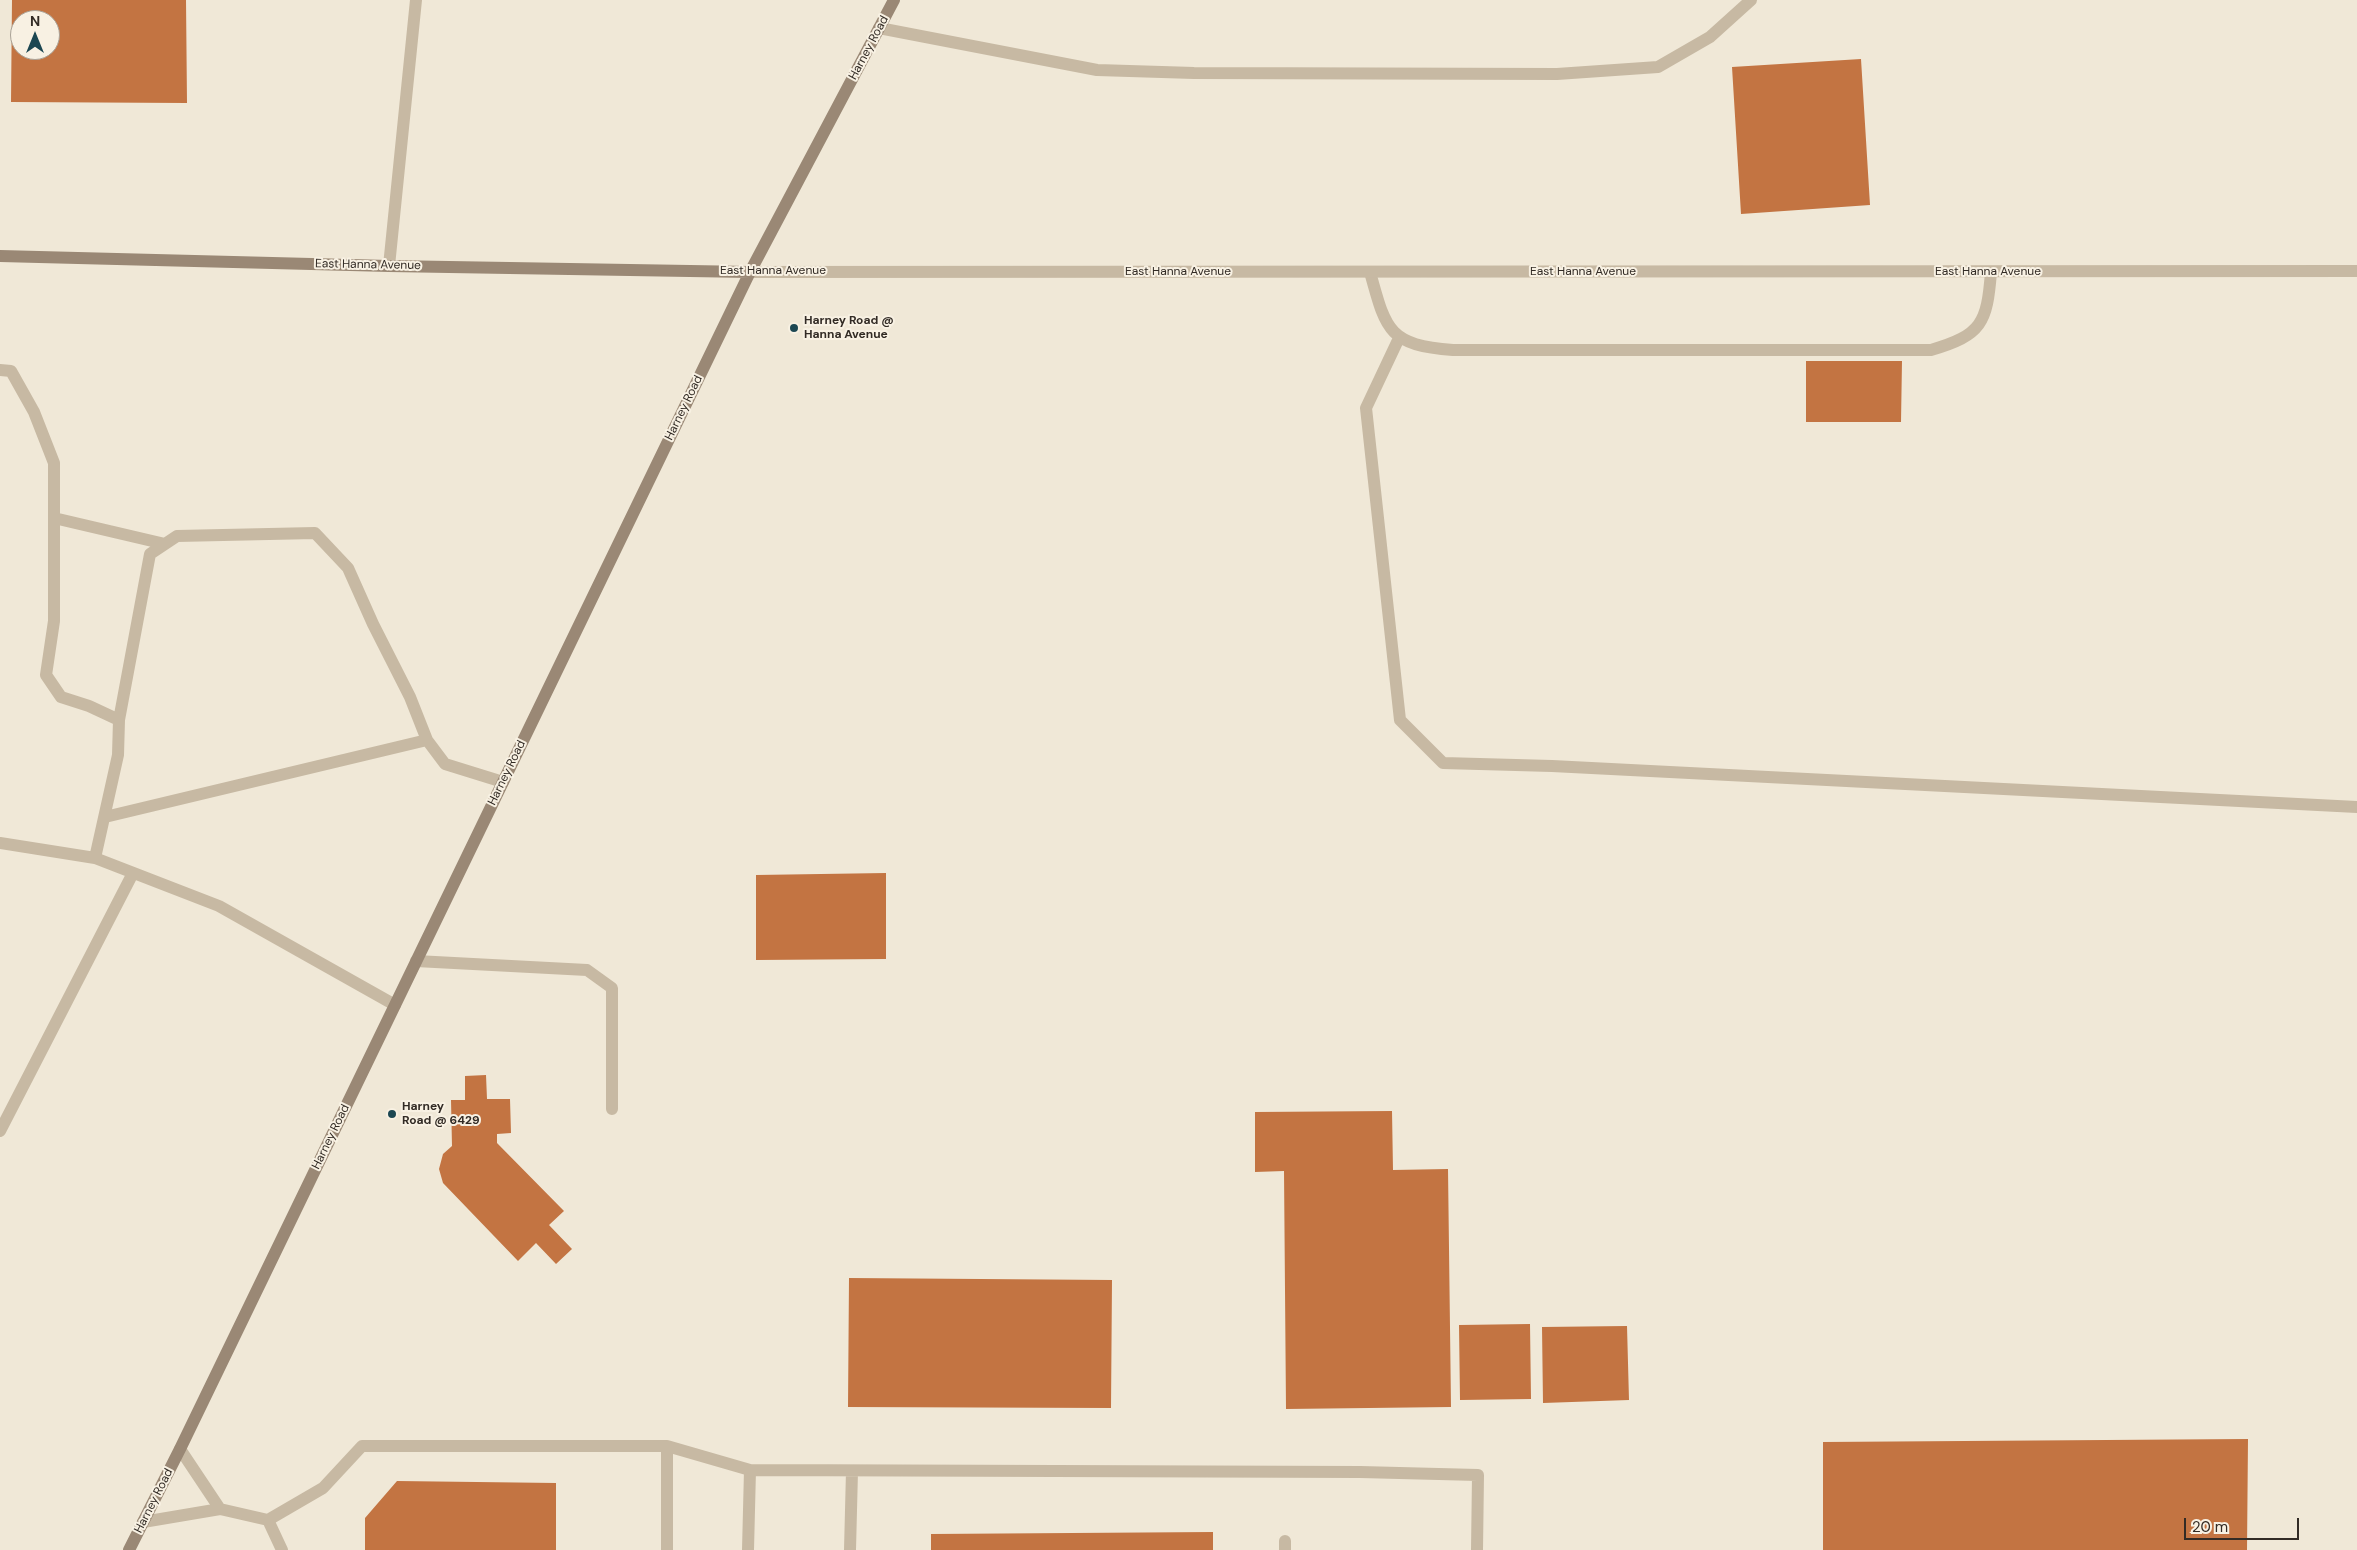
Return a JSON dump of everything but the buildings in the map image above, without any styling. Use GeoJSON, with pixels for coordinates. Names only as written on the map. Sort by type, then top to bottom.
{"type":"FeatureCollection","features":[{"type":"Feature","properties":{"kind":"street"},"geometry":{"type":"LineString","coordinates":[[390,266],[416,0]]}},
{"type":"Feature","properties":{"kind":"street","name":"Harney Road"},"geometry":{"type":"LineString","coordinates":[[129,1550],[180,1449],[750,272],[894,0]]}},
{"type":"Feature","properties":{"kind":"street"},"geometry":{"type":"LineString","coordinates":[[879,28],[1097,70],[1194,73],[1557,74],[1658,67],[1710,37],[1751,0]]}},
{"type":"Feature","properties":{"kind":"street","name":"East Hanna Avenue"},"geometry":{"type":"LineString","coordinates":[[0,256],[390,266],[750,272],[2357,271]]}},
{"type":"Feature","properties":{"kind":"street"},"geometry":{"type":"LineString","coordinates":[[1370,272],[1382,316],[1398,338],[1436,348],[1454,350],[1931,350],[1960,341],[1980,325],[1989,306],[1991,272]]}},
{"type":"Feature","properties":{"kind":"street"},"geometry":{"type":"LineString","coordinates":[[1398,338],[1366,408],[1367,418],[1400,720],[1443,763],[1552,766],[2357,807]]}},
{"type":"Feature","properties":{"kind":"street"},"geometry":{"type":"LineString","coordinates":[[0,370],[11,371],[16,379],[34,412],[54,463],[54,621],[46,675],[61,697],[89,706],[119,720]]}},
{"type":"Feature","properties":{"kind":"street"},"geometry":{"type":"LineString","coordinates":[[54,518],[165,544]]}},
{"type":"Feature","properties":{"kind":"street"},"geometry":{"type":"LineString","coordinates":[[95,858],[118,755],[119,720],[150,554],[177,536],[315,533],[348,568],[373,624],[410,697],[427,740],[445,764],[503,782]]}},
{"type":"Feature","properties":{"kind":"street"},"geometry":{"type":"LineString","coordinates":[[105,816],[427,740]]}},
{"type":"Feature","properties":{"kind":"street"},"geometry":{"type":"LineString","coordinates":[[0,843],[95,858],[219,906],[394,1005]]}},
{"type":"Feature","properties":{"kind":"street"},"geometry":{"type":"LineString","coordinates":[[0,1131],[133,873]]}},
{"type":"Feature","properties":{"kind":"street"},"geometry":{"type":"LineString","coordinates":[[416,961],[587,970],[612,988],[612,1109]]}},
{"type":"Feature","properties":{"kind":"street"},"geometry":{"type":"LineString","coordinates":[[143,1522],[220,1509],[268,1520],[323,1488],[362,1446],[668,1446],[750,1470],[1360,1472],[1478,1475],[1477,1550]]}},
{"type":"Feature","properties":{"kind":"street"},"geometry":{"type":"LineString","coordinates":[[668,1446],[668,1550]]}},
{"type":"Feature","properties":{"kind":"street"},"geometry":{"type":"LineString","coordinates":[[180,1449],[220,1509]]}},
{"type":"Feature","properties":{"kind":"street"},"geometry":{"type":"LineString","coordinates":[[748,1550],[750,1470]]}},
{"type":"Feature","properties":{"kind":"street"},"geometry":{"type":"LineString","coordinates":[[850,1550],[852,1471]]}},
{"type":"Feature","properties":{"kind":"street"},"geometry":{"type":"LineString","coordinates":[[268,1520],[282,1550]]}},
{"type":"Feature","properties":{"kind":"place","name":"Harney Road @ Hanna Avenue"},"geometry":{"type":"Point","coordinates":[794,328]}},
{"type":"Feature","properties":{"kind":"place","name":"Harney Road @ 6429"},"geometry":{"type":"Point","coordinates":[392,1114]}}]}
